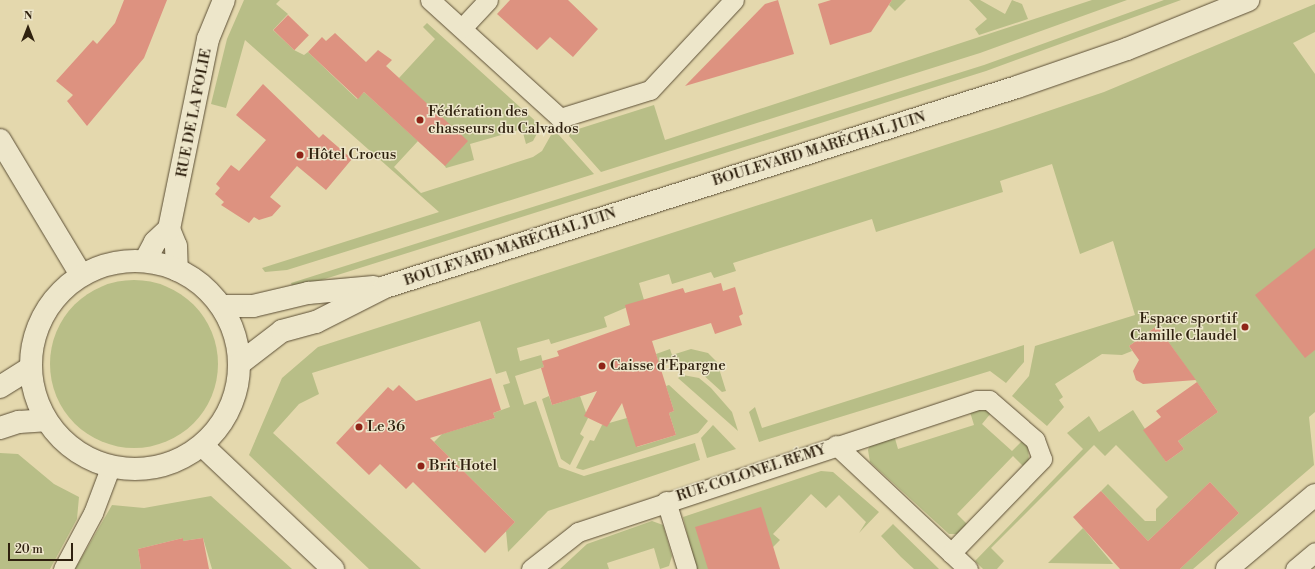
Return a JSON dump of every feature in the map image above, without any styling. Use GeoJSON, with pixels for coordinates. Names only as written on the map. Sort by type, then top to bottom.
{"type":"FeatureCollection","features":[{"type":"Feature","properties":{"kind":"main road","name":"RUE DE LA FOLIE"},"geometry":{"type":"LineString","coordinates":[[169,228],[208,39],[224,0]]}},
{"type":"Feature","properties":{"kind":"main road","name":"BOULEVARD MARÉCHAL JUIN"},"geometry":{"type":"LineString","coordinates":[[239,364],[282,331],[316,322],[385,286],[1017,87],[1127,49],[1248,0]]}},
{"type":"Feature","properties":{"kind":"main road"},"geometry":{"type":"LineString","coordinates":[[0,140],[81,275]]}},
{"type":"Feature","properties":{"kind":"main road"},"geometry":{"type":"LineString","coordinates":[[144,261],[155,242],[169,228],[176,246],[177,270]]}},
{"type":"Feature","properties":{"kind":"main road"},"geometry":{"type":"LineString","coordinates":[[144,261],[177,270],[208,290],[221,306],[235,334],[239,364],[233,401],[223,421],[203,446],[168,464],[148,469],[110,468],[69,447],[45,420],[34,395],[30,368],[34,335],[42,317],[53,300],[81,275],[112,263],[144,261]]}},
{"type":"Feature","properties":{"kind":"main road","name":"BOULEVARD MARÉCHAL JUIN"},"geometry":{"type":"LineString","coordinates":[[221,306],[265,304],[308,293],[385,286]]}},
{"type":"Feature","properties":{"kind":"main road"},"geometry":{"type":"LineString","coordinates":[[0,387],[30,368]]}},
{"type":"Feature","properties":{"kind":"main road"},"geometry":{"type":"LineString","coordinates":[[0,428],[19,422],[45,420]]}},
{"type":"Feature","properties":{"kind":"main road"},"geometry":{"type":"LineString","coordinates":[[203,446],[333,569]]}},
{"type":"Feature","properties":{"kind":"main road"},"geometry":{"type":"LineString","coordinates":[[1227,569],[1315,495]]}},
{"type":"Feature","properties":{"kind":"street"},"geometry":{"type":"LineString","coordinates":[[430,0],[554,114],[570,117],[650,90],[734,0]]}},
{"type":"Feature","properties":{"kind":"street"},"geometry":{"type":"LineString","coordinates":[[462,28],[488,0]]}},
{"type":"Feature","properties":{"kind":"street","name":"RUE COLONEL RÉMY"},"geometry":{"type":"LineString","coordinates":[[532,569],[578,532],[666,501],[977,400],[997,405],[1025,430],[1042,453],[1038,467],[952,553]]}},
{"type":"Feature","properties":{"kind":"street","name":"RUE COLONEL RÉMY"},"geometry":{"type":"LineString","coordinates":[[836,445],[968,569]]}},
{"type":"Feature","properties":{"kind":"street"},"geometry":{"type":"LineString","coordinates":[[63,569],[93,514],[110,468]]}},
{"type":"Feature","properties":{"kind":"street","name":"RUE COLONEL RÉMY"},"geometry":{"type":"LineString","coordinates":[[666,501],[687,569]]}},
{"type":"Feature","properties":{"kind":"street"},"geometry":{"type":"LineString","coordinates":[[1294,569],[1315,552]]}},
{"type":"Feature","properties":{"kind":"green space"},"geometry":{"type":"Polygon","coordinates":[[[244,0],[280,0],[276,4],[288,14],[273,30],[294,50],[304,55],[308,52],[357,99],[364,92],[418,141],[394,167],[421,193],[533,157],[542,151],[551,135],[558,134],[594,174],[287,270],[265,272],[262,268],[439,212],[245,40],[226,108],[211,104],[227,39],[244,0]]]}},
{"type":"Feature","properties":{"kind":"green space"},"geometry":{"type":"Polygon","coordinates":[[[892,0],[906,0],[895,11],[889,5],[892,0]]]}},
{"type":"Feature","properties":{"kind":"green space"},"geometry":{"type":"Polygon","coordinates":[[[969,0],[980,0],[1005,14],[1012,0],[1022,4],[1028,19],[979,35],[975,29],[987,19],[969,0]]]}},
{"type":"Feature","properties":{"kind":"green space"},"geometry":{"type":"Polygon","coordinates":[[[1092,0],[1127,0],[980,53],[601,172],[569,136],[572,131],[654,105],[665,140],[1092,0]]]}},
{"type":"Feature","properties":{"kind":"green space"},"geometry":{"type":"Polygon","coordinates":[[[1164,0],[1181,0],[986,71],[293,289],[291,283],[984,65],[1164,0]]]}},
{"type":"Feature","properties":{"kind":"green space"},"geometry":{"type":"Polygon","coordinates":[[[1315,4],[1315,32],[1293,43],[1315,74],[1315,412],[1309,417],[1314,465],[1193,569],[1180,569],[1239,513],[1210,482],[1148,541],[1101,491],[1108,484],[1145,521],[1156,521],[1156,509],[1168,497],[1116,445],[1105,456],[1094,445],[991,548],[1004,561],[997,569],[983,569],[975,561],[1083,449],[1067,433],[1089,416],[1099,432],[1133,410],[1166,462],[1184,449],[1178,441],[1218,412],[1157,326],[1129,346],[1132,351],[1122,355],[1102,354],[1055,384],[1063,397],[1059,400],[1064,407],[1047,426],[1012,396],[1029,376],[1035,346],[1135,315],[1113,241],[1080,254],[1052,164],[1000,181],[1003,192],[876,232],[872,219],[733,263],[736,271],[714,278],[711,272],[672,284],[669,274],[639,283],[644,300],[604,317],[607,327],[551,344],[549,339],[517,348],[520,361],[541,355],[544,367],[515,376],[524,405],[536,401],[559,467],[584,476],[695,443],[700,460],[548,511],[508,552],[506,531],[515,522],[434,442],[442,434],[495,418],[493,413],[510,407],[503,385],[510,383],[506,371],[496,374],[480,321],[312,373],[319,394],[299,404],[273,433],[421,569],[369,569],[249,455],[282,378],[318,347],[998,128],[1104,92],[1315,4]]]}},
{"type":"Feature","properties":{"kind":"green space"},"geometry":{"type":"Polygon","coordinates":[[[427,23],[541,126],[533,141],[526,144],[522,129],[470,144],[474,160],[446,168],[399,78],[435,39],[423,27],[427,23]]]}},
{"type":"Feature","properties":{"kind":"green space"},"geometry":{"type":"Polygon","coordinates":[[[126,280],[142,280],[166,286],[174,290],[187,299],[199,311],[212,332],[218,356],[218,372],[212,396],[204,411],[187,429],[166,442],[142,448],[126,448],[102,442],[87,434],[64,411],[56,396],[50,372],[50,356],[56,332],[64,317],[87,294],[102,286],[126,280]]]}},
{"type":"Feature","properties":{"kind":"green space"},"geometry":{"type":"Polygon","coordinates":[[[1024,345],[1024,362],[1006,383],[990,371],[759,442],[749,412],[755,407],[762,428],[1024,345]]]}},
{"type":"Feature","properties":{"kind":"green space"},"geometry":{"type":"Polygon","coordinates":[[[670,349],[672,355],[691,349],[708,353],[717,362],[726,391],[722,392],[700,372],[667,362],[659,364],[656,354],[670,349]]]}},
{"type":"Feature","properties":{"kind":"green space"},"geometry":{"type":"Polygon","coordinates":[[[683,375],[699,378],[711,388],[732,412],[738,431],[678,378],[683,375]]]}},
{"type":"Feature","properties":{"kind":"green space"},"geometry":{"type":"Polygon","coordinates":[[[669,385],[708,421],[698,433],[583,470],[576,468],[590,440],[594,441],[602,425],[627,418],[637,447],[676,435],[669,413],[674,411],[666,386],[669,385]]]}},
{"type":"Feature","properties":{"kind":"green space"},"geometry":{"type":"Polygon","coordinates":[[[549,396],[552,405],[580,396],[588,418],[580,434],[584,437],[570,465],[561,459],[542,399],[549,396]]]}},
{"type":"Feature","properties":{"kind":"green space"},"geometry":{"type":"Polygon","coordinates":[[[985,409],[991,413],[982,424],[1012,451],[1022,441],[1028,447],[1029,461],[1023,466],[1013,456],[957,514],[967,524],[957,534],[949,534],[870,462],[868,450],[870,444],[894,435],[898,449],[974,425],[970,412],[985,409]]]}},
{"type":"Feature","properties":{"kind":"green space"},"geometry":{"type":"Polygon","coordinates":[[[713,425],[736,449],[707,458],[701,438],[713,425]]]}},
{"type":"Feature","properties":{"kind":"green space"},"geometry":{"type":"Polygon","coordinates":[[[0,453],[18,454],[54,484],[79,497],[77,519],[50,569],[0,569],[0,453]]]}},
{"type":"Feature","properties":{"kind":"green space"},"geometry":{"type":"Polygon","coordinates":[[[821,471],[833,472],[879,512],[859,533],[866,522],[839,495],[826,508],[811,494],[773,534],[780,540],[773,547],[708,569],[696,569],[683,517],[821,471]]]}},
{"type":"Feature","properties":{"kind":"green space"},"geometry":{"type":"Polygon","coordinates":[[[211,496],[292,569],[212,569],[203,538],[183,541],[183,538],[138,549],[141,569],[75,569],[112,505],[144,508],[211,496]]]}},
{"type":"Feature","properties":{"kind":"green space"},"geometry":{"type":"Polygon","coordinates":[[[652,521],[663,525],[672,556],[669,566],[660,569],[654,548],[607,563],[609,569],[560,569],[587,544],[652,521]]]}},
{"type":"Feature","properties":{"kind":"green space"},"geometry":{"type":"Polygon","coordinates":[[[893,524],[939,569],[914,569],[901,557],[881,536],[893,524]]]}},
{"type":"Feature","properties":{"kind":"green space"},"geometry":{"type":"Polygon","coordinates":[[[1083,528],[1113,564],[1048,563],[1083,528]]]}},
{"type":"Feature","properties":{"kind":"building"},"geometry":{"type":"Polygon","coordinates":[[[124,0],[167,0],[144,58],[87,126],[67,101],[73,95],[56,81],[93,40],[97,44],[115,23],[124,0]]]}},
{"type":"Feature","properties":{"kind":"building"},"geometry":{"type":"Polygon","coordinates":[[[510,0],[568,0],[598,29],[573,57],[550,37],[537,50],[497,14],[510,0]]]}},
{"type":"Feature","properties":{"kind":"building"},"geometry":{"type":"Polygon","coordinates":[[[778,0],[794,54],[685,86],[765,4],[778,0]]]}},
{"type":"Feature","properties":{"kind":"building"},"geometry":{"type":"Polygon","coordinates":[[[831,0],[892,0],[871,32],[830,45],[818,4],[831,0]]]}},
{"type":"Feature","properties":{"kind":"building"},"geometry":{"type":"Polygon","coordinates":[[[288,15],[309,35],[294,50],[273,30],[288,15]]]}},
{"type":"Feature","properties":{"kind":"building","name":"Fédération des chasseurs du Calvados"},"geometry":{"type":"Polygon","coordinates":[[[335,33],[366,62],[378,50],[392,60],[386,66],[468,141],[445,166],[364,92],[358,99],[308,52],[322,37],[326,41],[335,33]]]}},
{"type":"Feature","properties":{"kind":"building","name":"Hôtel Crocus"},"geometry":{"type":"Polygon","coordinates":[[[263,84],[319,138],[323,134],[352,159],[326,190],[297,166],[270,197],[281,206],[272,216],[259,220],[254,217],[249,223],[221,205],[224,202],[215,194],[220,188],[216,184],[231,165],[239,171],[266,140],[236,115],[263,84]]]}},
{"type":"Feature","properties":{"kind":"building"},"geometry":{"type":"Polygon","coordinates":[[[1315,248],[1315,350],[1305,358],[1255,295],[1315,248]]]}},
{"type":"Feature","properties":{"kind":"building","name":"Caisse d'Épargne"},"geometry":{"type":"Polygon","coordinates":[[[721,283],[723,291],[735,287],[743,314],[739,316],[742,325],[715,334],[711,323],[652,341],[674,411],[669,413],[676,435],[636,447],[622,403],[607,427],[584,416],[597,391],[552,405],[541,368],[544,367],[542,361],[559,356],[557,351],[630,325],[625,305],[683,288],[685,293],[721,283]]]}},
{"type":"Feature","properties":{"kind":"building"},"geometry":{"type":"Polygon","coordinates":[[[1157,326],[1196,380],[1143,384],[1136,380],[1133,371],[1139,360],[1129,346],[1157,326]]]}},
{"type":"Feature","properties":{"kind":"building","name":"Brit Hotel"},"geometry":{"type":"Polygon","coordinates":[[[491,378],[501,410],[493,413],[495,418],[430,438],[515,522],[485,553],[413,482],[406,489],[380,464],[369,475],[336,443],[388,387],[393,391],[399,385],[416,401],[491,378]]]}},
{"type":"Feature","properties":{"kind":"building"},"geometry":{"type":"Polygon","coordinates":[[[1197,382],[1218,412],[1178,441],[1184,449],[1166,462],[1143,430],[1161,417],[1156,411],[1197,382]]]}},
{"type":"Feature","properties":{"kind":"building"},"geometry":{"type":"Polygon","coordinates":[[[1210,482],[1239,513],[1180,569],[1120,569],[1073,517],[1101,491],[1148,541],[1210,482]]]}},
{"type":"Feature","properties":{"kind":"building"},"geometry":{"type":"Polygon","coordinates":[[[761,507],[780,569],[708,569],[695,527],[761,507]]]}},
{"type":"Feature","properties":{"kind":"building"},"geometry":{"type":"Polygon","coordinates":[[[183,538],[183,541],[203,538],[209,569],[141,569],[138,549],[183,538]]]}},
{"type":"Feature","properties":{"kind":"place","name":"Fédération des chasseurs du Calvados"},"geometry":{"type":"Point","coordinates":[420,120]}},
{"type":"Feature","properties":{"kind":"place","name":"Hôtel Crocus"},"geometry":{"type":"Point","coordinates":[300,155]}},
{"type":"Feature","properties":{"kind":"place","name":"Espace sportif Camille Claudel"},"geometry":{"type":"Point","coordinates":[1245,327]}},
{"type":"Feature","properties":{"kind":"place","name":"Caisse d'Épargne"},"geometry":{"type":"Point","coordinates":[602,366]}},
{"type":"Feature","properties":{"kind":"place","name":"Le 36"},"geometry":{"type":"Point","coordinates":[359,427]}},
{"type":"Feature","properties":{"kind":"place","name":"Brit Hotel"},"geometry":{"type":"Point","coordinates":[421,466]}}]}
